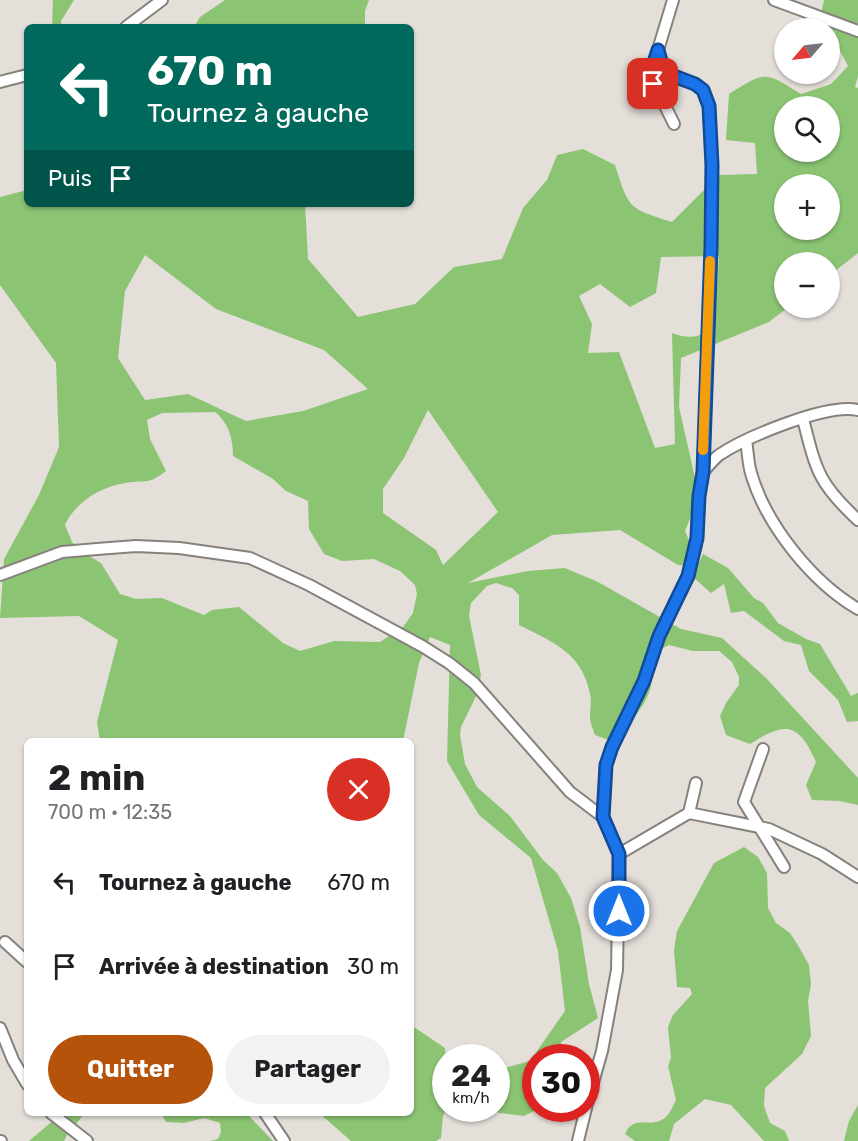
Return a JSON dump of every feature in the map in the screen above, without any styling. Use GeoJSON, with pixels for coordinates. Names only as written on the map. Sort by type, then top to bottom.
{"type":"FeatureCollection","features":[{"type":"Feature","properties":{"kind":"street"},"geometry":{"type":"LineString","coordinates":[[130,24],[162,0]]}},
{"type":"Feature","properties":{"kind":"street"},"geometry":{"type":"LineString","coordinates":[[640,97],[650,75],[673,0]]}},
{"type":"Feature","properties":{"kind":"street"},"geometry":{"type":"LineString","coordinates":[[774,0],[858,31]]}},
{"type":"Feature","properties":{"kind":"street"},"geometry":{"type":"LineString","coordinates":[[600,1058],[617,970],[619,854],[603,817],[606,765],[612,747],[644,681],[659,636],[688,576],[694,558],[703,472],[711,248],[712,165],[709,106],[703,90],[695,84],[668,74],[662,65],[658,50]]}},
{"type":"Feature","properties":{"kind":"street"},"geometry":{"type":"LineString","coordinates":[[650,75],[674,124]]}},
{"type":"Feature","properties":{"kind":"street"},"geometry":{"type":"LineString","coordinates":[[0,82],[24,76]]}},
{"type":"Feature","properties":{"kind":"street"},"geometry":{"type":"LineString","coordinates":[[703,472],[717,457],[782,425],[837,409],[858,410]]}},
{"type":"Feature","properties":{"kind":"street"},"geometry":{"type":"LineString","coordinates":[[803,419],[818,473],[829,491],[858,520]]}},
{"type":"Feature","properties":{"kind":"street"},"geometry":{"type":"LineString","coordinates":[[746,441],[751,474],[770,517],[786,541],[834,594],[858,609]]}},
{"type":"Feature","properties":{"kind":"street"},"geometry":{"type":"LineString","coordinates":[[0,575],[62,552],[136,546],[250,558],[309,585],[449,663],[474,683],[570,792],[603,817]]}},
{"type":"Feature","properties":{"kind":"street"},"geometry":{"type":"LineString","coordinates":[[763,749],[744,802],[784,867]]}},
{"type":"Feature","properties":{"kind":"street"},"geometry":{"type":"LineString","coordinates":[[689,813],[696,783]]}},
{"type":"Feature","properties":{"kind":"street"},"geometry":{"type":"LineString","coordinates":[[619,854],[689,813],[769,829],[822,854],[858,877]]}},
{"type":"Feature","properties":{"kind":"street"},"geometry":{"type":"LineString","coordinates":[[5,942],[24,959]]}},
{"type":"Feature","properties":{"kind":"street"},"geometry":{"type":"LineString","coordinates":[[0,1028],[13,1060],[24,1079]]}},
{"type":"Feature","properties":{"kind":"street"},"geometry":{"type":"LineString","coordinates":[[55,1116],[87,1141]]}},
{"type":"Feature","properties":{"kind":"street"},"geometry":{"type":"LineString","coordinates":[[267,1116],[284,1141]]}},
{"type":"Feature","properties":{"kind":"street"},"geometry":{"type":"LineString","coordinates":[[578,1141],[583,1122]]}},
{"type":"Feature","properties":{"kind":"green space"},"geometry":{"type":"Polygon","coordinates":[[[53,0],[74,0],[61,24],[52,24],[53,0]]]}},
{"type":"Feature","properties":{"kind":"green space"},"geometry":{"type":"Polygon","coordinates":[[[225,0],[369,0],[365,11],[365,24],[196,24],[200,17],[225,0]]]}},
{"type":"Feature","properties":{"kind":"green space"},"geometry":{"type":"Polygon","coordinates":[[[824,0],[858,0],[858,76],[855,87],[858,88],[858,253],[840,267],[840,252],[774,252],[774,318],[681,358],[679,407],[699,496],[685,531],[691,545],[688,566],[678,565],[620,530],[552,535],[468,583],[528,571],[565,568],[598,582],[681,629],[722,638],[766,678],[858,778],[858,805],[840,801],[812,800],[806,785],[816,762],[803,739],[796,732],[782,729],[750,744],[726,735],[720,716],[739,685],[739,677],[732,662],[719,651],[693,651],[669,645],[654,652],[650,690],[639,711],[614,742],[595,735],[590,719],[591,702],[586,680],[573,658],[554,643],[519,625],[519,595],[512,588],[496,583],[487,586],[471,603],[469,616],[481,675],[477,694],[461,727],[460,735],[465,764],[477,787],[510,816],[543,860],[557,873],[571,898],[580,927],[589,984],[598,1018],[561,1044],[542,1044],[565,1011],[558,951],[531,858],[479,815],[447,761],[450,645],[430,637],[419,663],[404,738],[100,738],[97,722],[118,640],[79,616],[0,618],[4,559],[39,495],[59,447],[56,363],[0,285],[0,197],[24,191],[24,207],[305,207],[308,259],[358,317],[415,304],[454,267],[502,259],[523,208],[547,180],[557,155],[583,149],[615,165],[632,205],[646,213],[672,222],[719,175],[757,174],[755,143],[726,140],[729,94],[751,81],[765,77],[774,79],[774,84],[784,84],[801,94],[831,84],[840,84],[840,74],[848,66],[840,51],[840,18],[823,18],[821,14],[824,0]],[[145,255],[125,291],[118,358],[145,400],[188,394],[246,421],[303,411],[368,389],[324,350],[216,309],[145,255]],[[719,256],[661,257],[656,293],[630,307],[600,284],[579,296],[592,324],[588,353],[619,352],[655,448],[675,444],[672,333],[692,337],[711,330],[716,306],[719,256]],[[428,410],[404,458],[383,489],[383,513],[436,550],[443,565],[498,512],[428,410]],[[215,412],[162,413],[147,420],[150,439],[166,471],[150,480],[108,488],[82,502],[65,525],[72,542],[78,549],[101,563],[120,594],[136,599],[162,598],[204,615],[212,610],[239,607],[283,643],[300,651],[334,641],[380,642],[403,627],[413,613],[417,594],[415,585],[400,571],[374,559],[342,561],[324,554],[309,529],[308,501],[286,491],[273,479],[233,456],[229,432],[224,421],[215,412]]]}},
{"type":"Feature","properties":{"kind":"green space"},"geometry":{"type":"Polygon","coordinates":[[[703,554],[728,568],[754,598],[763,603],[778,623],[820,644],[851,696],[858,693],[858,721],[847,722],[838,700],[809,671],[801,645],[784,641],[744,611],[731,613],[724,584],[711,593],[693,577],[703,554]]]}},
{"type":"Feature","properties":{"kind":"green space"},"geometry":{"type":"Polygon","coordinates":[[[744,847],[758,857],[767,873],[768,908],[776,923],[790,933],[809,965],[811,984],[808,1001],[811,1036],[802,1054],[765,1088],[764,1106],[770,1123],[785,1131],[789,1141],[764,1141],[731,1105],[705,1099],[674,1124],[669,1141],[635,1141],[625,1134],[633,1124],[660,1121],[666,1117],[676,1100],[668,1066],[671,1058],[668,1027],[673,1015],[692,994],[690,988],[677,987],[674,950],[677,931],[714,863],[744,847]]]}},
{"type":"Feature","properties":{"kind":"green space"},"geometry":{"type":"Polygon","coordinates":[[[414,1027],[439,1044],[432,1044],[432,1122],[442,1122],[441,1138],[436,1141],[351,1141],[322,1116],[414,1116],[414,1027]]]}},
{"type":"Feature","properties":{"kind":"green space"},"geometry":{"type":"Polygon","coordinates":[[[522,1063],[522,1116],[510,1114],[510,1066],[522,1063]]]}},
{"type":"Feature","properties":{"kind":"green space"},"geometry":{"type":"Polygon","coordinates":[[[858,1105],[858,1141],[844,1141],[849,1121],[858,1105]]]}},
{"type":"Feature","properties":{"kind":"green space"},"geometry":{"type":"Polygon","coordinates":[[[58,1116],[83,1116],[64,1141],[29,1141],[58,1116]]]}},
{"type":"Feature","properties":{"kind":"green space"},"geometry":{"type":"Polygon","coordinates":[[[163,1116],[249,1116],[273,1141],[210,1141],[218,1139],[221,1132],[220,1123],[204,1118],[184,1123],[166,1122],[163,1116]]]}},
{"type":"Feature","properties":{"kind":"slow traffic"},"geometry":{"type":"LineString","coordinates":[[703,450],[710,261]]}},
{"type":"Feature","properties":{"kind":"route"},"geometry":{"type":"LineString","coordinates":[[619,911],[619,854],[603,817],[606,765],[612,747],[644,681],[659,636],[688,576],[694,558],[703,472],[704,391],[711,248],[712,165],[709,106],[703,90],[695,84],[668,74],[662,65],[658,50],[650,75],[653,84]]}}]}
